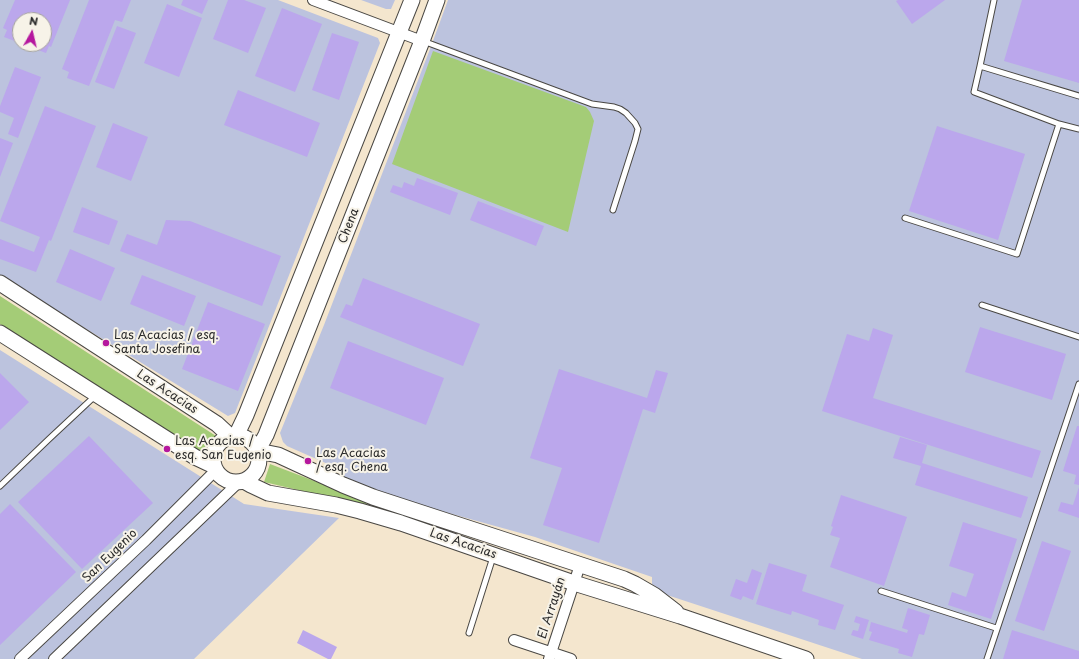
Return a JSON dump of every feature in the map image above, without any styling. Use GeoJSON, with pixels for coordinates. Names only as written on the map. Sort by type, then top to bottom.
{"type":"FeatureCollection","features":[{"type":"Feature","properties":{"kind":"main road","name":"Chena"},"geometry":{"type":"LineString","coordinates":[[233,436],[246,416],[412,0]]}},
{"type":"Feature","properties":{"kind":"main road","name":"Chena"},"geometry":{"type":"LineString","coordinates":[[257,450],[266,435],[437,0]]}},
{"type":"Feature","properties":{"kind":"main road","name":"Las Acacias"},"geometry":{"type":"LineString","coordinates":[[0,283],[217,424],[233,436]]}},
{"type":"Feature","properties":{"kind":"main road"},"geometry":{"type":"LineString","coordinates":[[0,333],[195,457],[215,468],[226,480],[234,482],[242,481],[251,476],[257,469],[259,461],[254,444],[246,438],[233,436],[221,442],[213,455],[215,468]]}},
{"type":"Feature","properties":{"kind":"main road","name":"Las Acacias"},"geometry":{"type":"LineString","coordinates":[[257,450],[278,456],[336,482],[373,496],[635,584],[658,598],[680,616]]}},
{"type":"Feature","properties":{"kind":"main road","name":"Las Acacias"},"geometry":{"type":"LineString","coordinates":[[242,481],[268,492],[336,505],[374,515],[574,583],[680,616],[797,658]]}},
{"type":"Feature","properties":{"kind":"street"},"geometry":{"type":"LineString","coordinates":[[313,0],[422,41]]}},
{"type":"Feature","properties":{"kind":"street","name":"San Eugenio"},"geometry":{"type":"LineString","coordinates":[[20,659],[146,540],[215,468]]}},
{"type":"Feature","properties":{"kind":"street"},"geometry":{"type":"LineString","coordinates":[[54,659],[242,481]]}},
{"type":"Feature","properties":{"kind":"street","name":"El Arrayán"},"geometry":{"type":"LineString","coordinates":[[550,656],[580,565]]}},
{"type":"Feature","properties":{"kind":"street"},"geometry":{"type":"LineString","coordinates":[[514,640],[550,656],[570,659]]}},
{"type":"Feature","properties":{"kind":"lane"},"geometry":{"type":"LineString","coordinates":[[994,0],[974,92],[1059,124],[1079,129]]}},
{"type":"Feature","properties":{"kind":"lane"},"geometry":{"type":"LineString","coordinates":[[422,41],[592,104],[620,109],[631,117],[638,129],[613,210]]}},
{"type":"Feature","properties":{"kind":"lane"},"geometry":{"type":"LineString","coordinates":[[980,66],[1079,96]]}},
{"type":"Feature","properties":{"kind":"lane"},"geometry":{"type":"LineString","coordinates":[[905,218],[1017,254],[1059,124]]}},
{"type":"Feature","properties":{"kind":"lane"},"geometry":{"type":"LineString","coordinates":[[982,305],[1079,337]]}},
{"type":"Feature","properties":{"kind":"lane"},"geometry":{"type":"LineString","coordinates":[[987,659],[996,628],[1079,384]]}},
{"type":"Feature","properties":{"kind":"lane"},"geometry":{"type":"LineString","coordinates":[[0,486],[97,394]]}},
{"type":"Feature","properties":{"kind":"lane"},"geometry":{"type":"LineString","coordinates":[[469,634],[494,555]]}},
{"type":"Feature","properties":{"kind":"lane"},"geometry":{"type":"LineString","coordinates":[[881,591],[996,628]]}},
{"type":"Feature","properties":{"kind":"shaded area"},"geometry":{"type":"Polygon","coordinates":[[[0,0],[278,0],[378,38],[380,43],[235,413],[228,416],[0,276],[0,0]]]}},
{"type":"Feature","properties":{"kind":"shaded area"},"geometry":{"type":"Polygon","coordinates":[[[361,0],[395,0],[391,9],[386,9],[361,0]]]}},
{"type":"Feature","properties":{"kind":"shaded area"},"geometry":{"type":"Polygon","coordinates":[[[448,0],[1079,0],[1079,659],[862,659],[667,595],[652,584],[652,577],[535,537],[383,495],[343,477],[346,472],[287,446],[283,442],[280,433],[324,325],[448,0]]]}},
{"type":"Feature","properties":{"kind":"shaded area"},"geometry":{"type":"Polygon","coordinates":[[[0,350],[244,504],[339,518],[194,659],[0,659],[0,350]]]}},
{"type":"Feature","properties":{"kind":"green space"},"geometry":{"type":"Polygon","coordinates":[[[433,51],[586,107],[590,112],[594,121],[568,232],[392,164],[433,51]]]}},
{"type":"Feature","properties":{"kind":"green space"},"geometry":{"type":"Polygon","coordinates":[[[0,296],[216,436],[203,455],[0,324],[0,296]]]}},
{"type":"Feature","properties":{"kind":"green space"},"geometry":{"type":"Polygon","coordinates":[[[270,464],[367,501],[366,506],[264,482],[270,464]]]}},
{"type":"Feature","properties":{"kind":"building"},"geometry":{"type":"Polygon","coordinates":[[[15,0],[70,0],[52,45],[52,12],[12,12],[12,40],[4,37],[7,30],[3,28],[15,0]]]}},
{"type":"Feature","properties":{"kind":"building"},"geometry":{"type":"Polygon","coordinates":[[[89,0],[131,0],[122,22],[115,20],[89,86],[67,78],[69,72],[62,69],[89,0]]]}},
{"type":"Feature","properties":{"kind":"building"},"geometry":{"type":"Polygon","coordinates":[[[183,0],[208,0],[202,14],[181,5],[183,0]]]}},
{"type":"Feature","properties":{"kind":"building"},"geometry":{"type":"Polygon","coordinates":[[[228,0],[244,0],[266,8],[248,53],[213,39],[228,0]]]}},
{"type":"Feature","properties":{"kind":"building"},"geometry":{"type":"Polygon","coordinates":[[[945,0],[912,24],[896,1],[945,0]]]}},
{"type":"Feature","properties":{"kind":"building"},"geometry":{"type":"Polygon","coordinates":[[[1022,0],[1079,0],[1079,83],[1004,61],[1022,0]]]}},
{"type":"Feature","properties":{"kind":"building"},"geometry":{"type":"Polygon","coordinates":[[[167,4],[202,18],[179,77],[144,63],[167,4]]]}},
{"type":"Feature","properties":{"kind":"building"},"geometry":{"type":"Polygon","coordinates":[[[282,8],[322,24],[295,92],[255,76],[282,8]]]}},
{"type":"Feature","properties":{"kind":"building"},"geometry":{"type":"Polygon","coordinates":[[[117,26],[136,33],[114,89],[95,82],[117,26]]]}},
{"type":"Feature","properties":{"kind":"building"},"geometry":{"type":"Polygon","coordinates":[[[332,33],[359,42],[339,100],[312,90],[332,33]]]}},
{"type":"Feature","properties":{"kind":"building"},"geometry":{"type":"Polygon","coordinates":[[[15,67],[41,77],[18,138],[8,134],[14,118],[0,112],[0,106],[15,67]]]}},
{"type":"Feature","properties":{"kind":"building"},"geometry":{"type":"Polygon","coordinates":[[[238,90],[320,123],[307,157],[224,125],[238,90]]]}},
{"type":"Feature","properties":{"kind":"building"},"geometry":{"type":"Polygon","coordinates":[[[45,106],[96,126],[51,241],[49,240],[36,272],[0,259],[0,239],[34,252],[40,237],[0,221],[45,106]]]}},
{"type":"Feature","properties":{"kind":"building"},"geometry":{"type":"Polygon","coordinates":[[[113,123],[148,137],[131,181],[96,167],[113,123]]]}},
{"type":"Feature","properties":{"kind":"building"},"geometry":{"type":"Polygon","coordinates":[[[937,126],[1025,154],[998,240],[909,211],[937,126]]]}},
{"type":"Feature","properties":{"kind":"building"},"geometry":{"type":"Polygon","coordinates":[[[0,138],[13,143],[0,177],[0,138]]]}},
{"type":"Feature","properties":{"kind":"building"},"geometry":{"type":"Polygon","coordinates":[[[417,178],[458,193],[450,215],[390,192],[393,185],[402,188],[404,182],[414,186],[417,178]]]}},
{"type":"Feature","properties":{"kind":"building"},"geometry":{"type":"Polygon","coordinates":[[[478,201],[544,226],[536,246],[470,220],[478,201]]]}},
{"type":"Feature","properties":{"kind":"building"},"geometry":{"type":"Polygon","coordinates":[[[82,207],[118,221],[109,245],[73,232],[82,207]]]}},
{"type":"Feature","properties":{"kind":"building"},"geometry":{"type":"Polygon","coordinates":[[[166,220],[190,221],[281,256],[262,306],[120,251],[127,234],[157,245],[166,220]]]}},
{"type":"Feature","properties":{"kind":"building"},"geometry":{"type":"Polygon","coordinates":[[[70,249],[115,268],[101,301],[56,282],[70,249]]]}},
{"type":"Feature","properties":{"kind":"building"},"geometry":{"type":"Polygon","coordinates":[[[142,275],[196,296],[184,326],[130,304],[142,275]]]}},
{"type":"Feature","properties":{"kind":"building"},"geometry":{"type":"Polygon","coordinates":[[[363,278],[480,324],[463,366],[340,317],[346,304],[352,306],[363,278]]]}},
{"type":"Feature","properties":{"kind":"building"},"geometry":{"type":"Polygon","coordinates":[[[208,302],[265,324],[238,391],[182,369],[208,302]]]}},
{"type":"Feature","properties":{"kind":"building"},"geometry":{"type":"Polygon","coordinates":[[[980,327],[1066,354],[1052,400],[965,372],[980,327]]]}},
{"type":"Feature","properties":{"kind":"building"},"geometry":{"type":"Polygon","coordinates":[[[873,328],[893,335],[873,398],[1041,451],[1032,478],[822,411],[847,334],[869,341],[873,328]]]}},
{"type":"Feature","properties":{"kind":"building"},"geometry":{"type":"Polygon","coordinates":[[[348,341],[444,378],[426,425],[330,388],[348,341]]]}},
{"type":"Feature","properties":{"kind":"building"},"geometry":{"type":"Polygon","coordinates":[[[559,369],[647,398],[656,370],[668,373],[655,413],[643,409],[599,543],[543,525],[562,468],[530,458],[559,369]]]}},
{"type":"Feature","properties":{"kind":"building"},"geometry":{"type":"Polygon","coordinates":[[[0,373],[29,402],[0,430],[0,373]]]}},
{"type":"Feature","properties":{"kind":"building"},"geometry":{"type":"Polygon","coordinates":[[[1077,426],[1079,426],[1079,485],[1074,484],[1076,475],[1063,471],[1077,426]]]}},
{"type":"Feature","properties":{"kind":"building"},"geometry":{"type":"Polygon","coordinates":[[[89,436],[153,503],[82,569],[18,502],[89,436]]]}},
{"type":"Feature","properties":{"kind":"building"},"geometry":{"type":"Polygon","coordinates":[[[900,437],[927,445],[922,463],[1028,497],[1021,518],[915,485],[921,466],[893,458],[900,437]]]}},
{"type":"Feature","properties":{"kind":"building"},"geometry":{"type":"Polygon","coordinates":[[[1079,487],[1079,518],[1058,511],[1061,502],[1073,505],[1079,487]]]}},
{"type":"Feature","properties":{"kind":"building"},"geometry":{"type":"Polygon","coordinates":[[[841,495],[907,517],[884,586],[830,567],[840,538],[830,535],[833,527],[831,526],[841,495]]]}},
{"type":"Feature","properties":{"kind":"building"},"geometry":{"type":"Polygon","coordinates":[[[10,504],[76,572],[0,645],[0,514],[10,504]]]}},
{"type":"Feature","properties":{"kind":"building"},"geometry":{"type":"Polygon","coordinates":[[[963,522],[1017,539],[991,619],[948,605],[952,592],[966,597],[974,574],[949,566],[963,522]]]}},
{"type":"Feature","properties":{"kind":"building"},"geometry":{"type":"Polygon","coordinates":[[[1042,541],[1071,551],[1044,631],[1015,621],[1042,541]]]}},
{"type":"Feature","properties":{"kind":"building"},"geometry":{"type":"Polygon","coordinates":[[[769,563],[807,575],[802,591],[844,605],[835,630],[818,625],[819,620],[792,611],[791,615],[756,604],[769,563]]]}},
{"type":"Feature","properties":{"kind":"building"},"geometry":{"type":"Polygon","coordinates":[[[752,569],[762,573],[753,600],[743,596],[741,600],[730,596],[736,579],[747,583],[752,569]]]}},
{"type":"Feature","properties":{"kind":"building"},"geometry":{"type":"Polygon","coordinates":[[[908,608],[930,615],[924,635],[919,634],[912,657],[898,653],[899,649],[869,640],[872,632],[869,631],[871,622],[907,633],[908,630],[902,628],[908,608]]]}},
{"type":"Feature","properties":{"kind":"building"},"geometry":{"type":"Polygon","coordinates":[[[856,616],[869,620],[863,639],[851,635],[853,630],[858,631],[860,624],[854,622],[856,616]]]}},
{"type":"Feature","properties":{"kind":"building"},"geometry":{"type":"Polygon","coordinates":[[[303,630],[337,647],[331,659],[328,659],[297,643],[303,630]]]}},
{"type":"Feature","properties":{"kind":"building"},"geometry":{"type":"Polygon","coordinates":[[[1012,630],[1079,651],[1079,659],[1003,659],[1012,630]]]}},
{"type":"Feature","properties":{"kind":"place","name":"Las Acacias / esq. Santa Josefina"},"geometry":{"type":"Point","coordinates":[106,343]}},
{"type":"Feature","properties":{"kind":"place","name":"Las Acacias / esq. San Eugenio"},"geometry":{"type":"Point","coordinates":[167,449]}},
{"type":"Feature","properties":{"kind":"place","name":"Las Acacias / esq. Chena"},"geometry":{"type":"Point","coordinates":[308,461]}}]}
